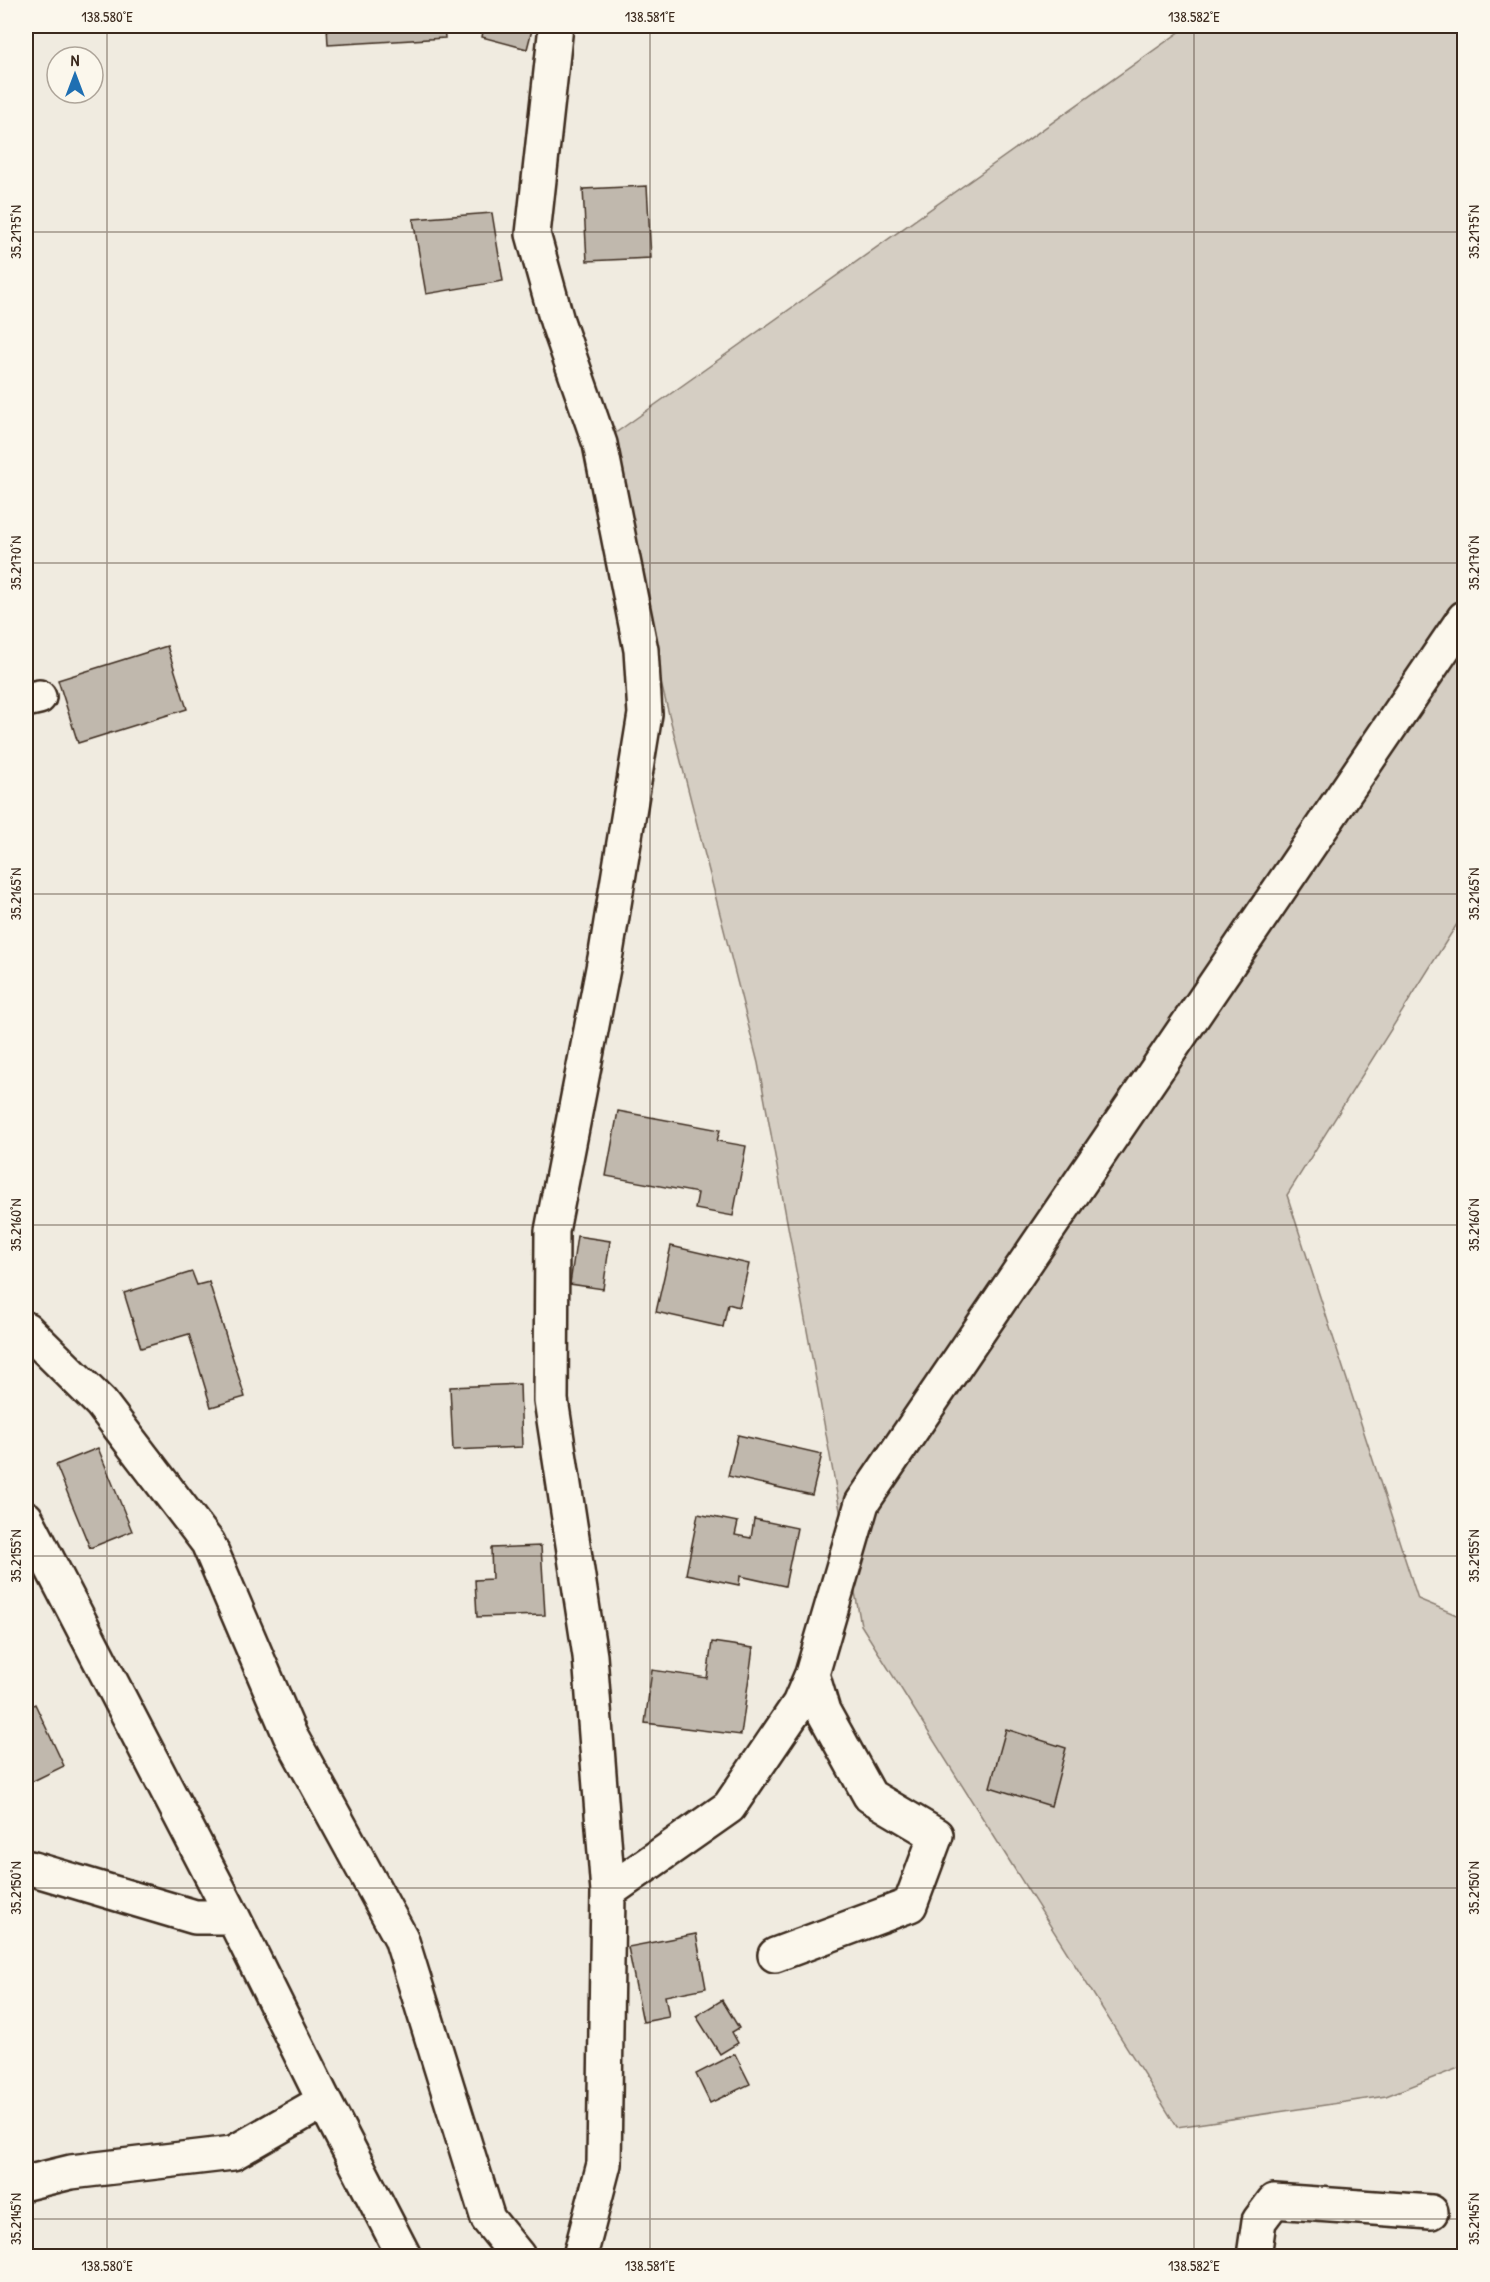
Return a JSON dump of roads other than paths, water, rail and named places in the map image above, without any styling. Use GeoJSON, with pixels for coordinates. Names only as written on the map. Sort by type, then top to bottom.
{"type":"FeatureCollection","features":[{"type":"Feature","properties":{"kind":"street"},"geometry":{"type":"LineString","coordinates":[[556,26],[533,234],[557,321],[600,444],[641,650],[645,714],[606,953],[552,1230],[551,1400],[590,1656],[608,1892],[604,2164],[580,2256]]}},
{"type":"Feature","properties":{"kind":"street"},"geometry":{"type":"LineString","coordinates":[[608,1892],[729,1807],[799,1704],[812,1674],[862,1503],[1464,618]]}},
{"type":"Feature","properties":{"kind":"street"},"geometry":{"type":"LineString","coordinates":[[26,1329],[101,1403],[208,1543],[290,1735],[401,1938],[488,2219],[518,2256]]}},
{"type":"Feature","properties":{"kind":"street"},"geometry":{"type":"LineString","coordinates":[[26,1518],[233,1917],[324,2102],[404,2256]]}},
{"type":"Feature","properties":{"kind":"street"},"geometry":{"type":"LineString","coordinates":[[775,1955],[910,1905],[936,1835],[870,1796],[824,1711],[812,1674]]}},
{"type":"Feature","properties":{"kind":"street"},"geometry":{"type":"LineString","coordinates":[[30,1868],[195,1917],[233,1917]]}},
{"type":"Feature","properties":{"kind":"street"},"geometry":{"type":"LineString","coordinates":[[26,2183],[71,2172],[233,2153],[324,2102]]}},
{"type":"Feature","properties":{"kind":"street"},"geometry":{"type":"LineString","coordinates":[[1254,2256],[1259,2221],[1274,2202],[1431,2212]]}}]}
